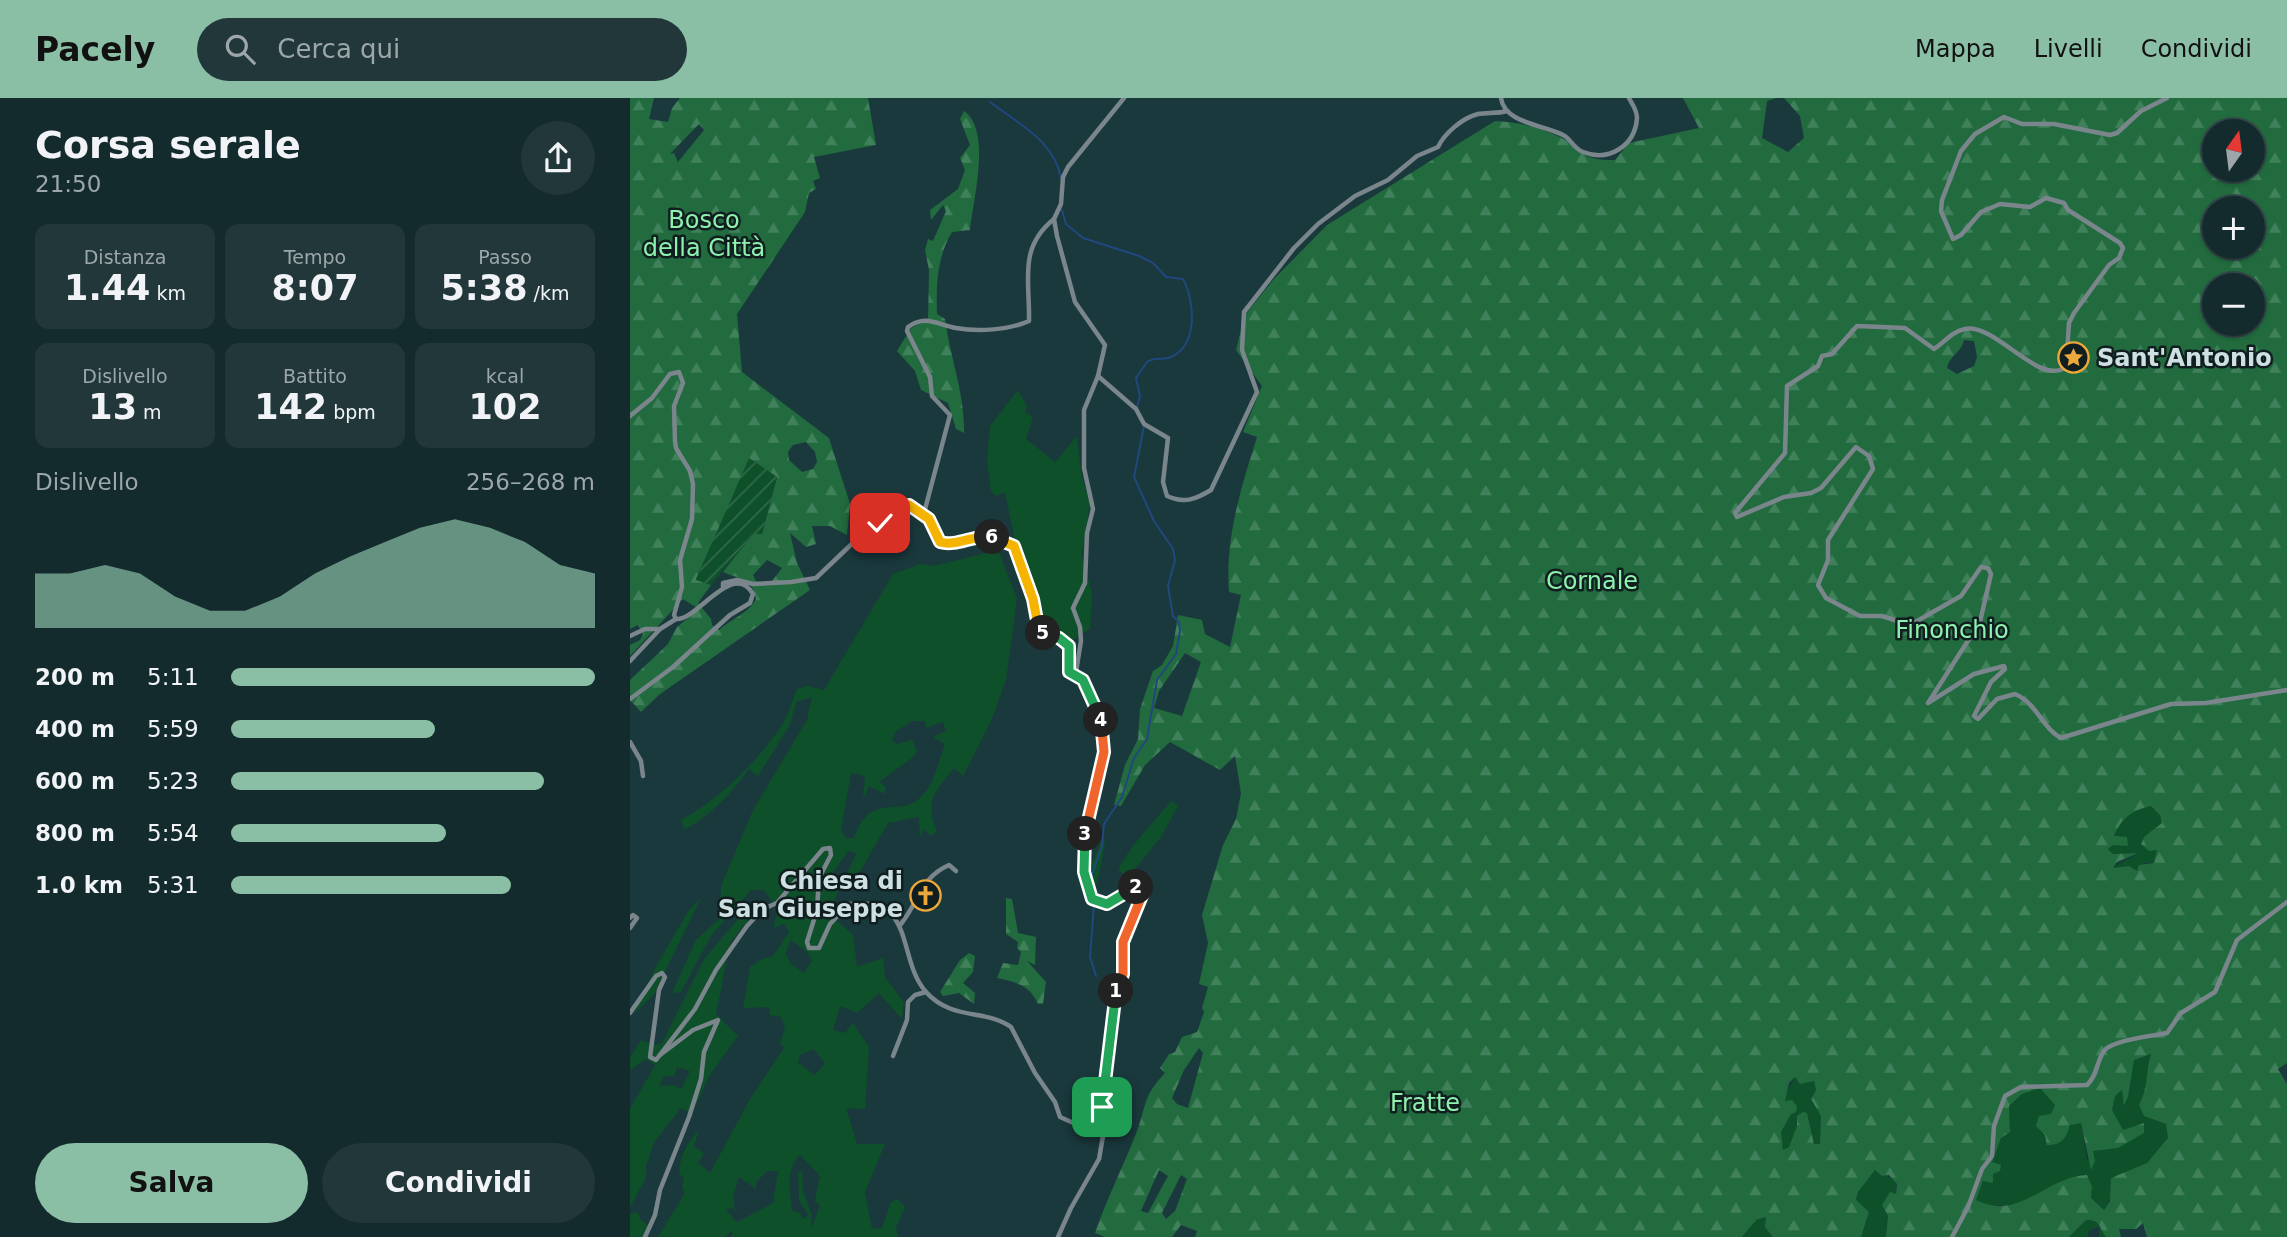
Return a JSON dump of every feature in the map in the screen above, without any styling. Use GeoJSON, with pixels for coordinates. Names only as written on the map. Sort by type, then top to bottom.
{"type":"FeatureCollection","features":[{"type":"Feature","properties":{"kind":"street"},"geometry":{"type":"LineString","coordinates":[[924,513],[950,415],[932,396],[930,377],[907,331],[908,327],[919,321],[932,320],[959,329],[1002,328],[1029,321],[1031,244],[1054,219],[1061,204],[1064,172],[1124,98]]}},
{"type":"Feature","properties":{"kind":"street"},"geometry":{"type":"LineString","coordinates":[[1501,98],[1507,111]]}},
{"type":"Feature","properties":{"kind":"street"},"geometry":{"type":"LineString","coordinates":[[1098,376],[1131,404],[1144,424],[1168,438],[1163,482],[1167,496],[1175,500],[1201,498],[1211,490],[1257,392],[1256,383],[1243,358],[1244,312],[1294,248],[1345,203],[1388,180],[1418,156],[1438,147],[1443,135],[1476,115],[1507,111],[1563,135],[1582,152],[1605,155],[1618,151],[1632,136],[1637,117],[1629,98]]}},
{"type":"Feature","properties":{"kind":"street"},"geometry":{"type":"LineString","coordinates":[[2167,98],[2141,111],[2118,133],[2110,135],[2054,124],[2031,125],[2004,117],[1997,119],[1967,141],[1948,181],[1941,211],[1953,239],[1961,236],[1981,212],[2000,204],[2030,207],[2046,198],[2064,203],[2068,210],[2120,243],[2123,248],[2119,258],[2109,265],[2078,305],[2069,323],[2066,367],[2056,371],[2039,367],[1980,328],[1960,330],[1934,349],[1905,328],[1857,326],[1832,354],[1822,356],[1818,366],[1787,386],[1785,453],[1735,513],[1737,517],[1784,497],[1811,494],[1821,488],[1856,447],[1869,456],[1873,469],[1828,540],[1828,559],[1818,585],[1826,598],[1860,616],[1882,616],[1909,625],[1961,596],[1981,567],[1988,568],[1991,575],[1980,622],[1928,703],[1933,703],[1974,674],[2004,666],[2005,669],[1991,682],[1974,716],[1978,719],[1997,699],[2015,694],[2031,703],[2053,734],[2061,738],[2171,704],[2206,702],[2287,690]]}},
{"type":"Feature","properties":{"kind":"street"},"geometry":{"type":"LineString","coordinates":[[1054,219],[1075,302],[1101,334],[1105,345],[1098,376],[1084,410],[1084,468],[1093,509],[1087,533],[1085,583],[1073,607],[1080,627],[1076,672],[1083,680],[1103,726],[1105,743],[1085,828],[1086,883],[1092,899],[1102,905],[1137,886],[1143,890],[1123,942],[1123,974],[1116,990],[1102,1085],[1104,1134],[1099,1159],[1058,1237]]}},
{"type":"Feature","properties":{"kind":"street"},"geometry":{"type":"LineString","coordinates":[[630,416],[652,398],[670,374],[678,372],[682,375],[683,383],[674,406],[675,440],[676,449],[690,471],[693,484],[692,519],[680,560],[682,587],[674,615],[676,619]]}},
{"type":"Feature","properties":{"kind":"street"},"geometry":{"type":"LineString","coordinates":[[630,661],[660,629],[676,619],[686,618],[723,587],[723,583],[732,580],[753,584],[816,578],[857,539],[888,520],[902,506],[912,506],[924,513],[940,542],[948,545],[979,535],[1001,538],[1014,546],[1033,599],[1039,631],[1059,638],[1069,646],[1069,672],[1083,680]]}},
{"type":"Feature","properties":{"kind":"street"},"geometry":{"type":"LineString","coordinates":[[630,699],[673,667],[725,619],[750,603],[753,594],[750,589],[735,585],[723,587]]}},
{"type":"Feature","properties":{"kind":"street"},"geometry":{"type":"LineString","coordinates":[[630,636],[645,629],[660,629]]}},
{"type":"Feature","properties":{"kind":"street"},"geometry":{"type":"LineString","coordinates":[[630,742],[641,761],[643,776]]}},
{"type":"Feature","properties":{"kind":"street"},"geometry":{"type":"LineString","coordinates":[[660,1055],[695,1009],[716,970],[747,926],[763,909],[777,903],[826,848],[830,848],[831,855],[819,878],[817,910],[807,942],[808,948],[818,947],[837,915],[849,904],[863,903],[889,912],[901,925],[915,976],[926,992],[959,1013],[994,1020],[1011,1027],[1035,1073],[1055,1102],[1060,1117],[1104,1134]]}},
{"type":"Feature","properties":{"kind":"street"},"geometry":{"type":"LineString","coordinates":[[901,925],[911,913],[931,874],[949,864],[957,870]]}},
{"type":"Feature","properties":{"kind":"street"},"geometry":{"type":"LineString","coordinates":[[1952,1237],[1968,1207],[1982,1169],[1992,1156],[1994,1126],[2005,1096],[2021,1087],[2087,1085],[2094,1079],[2104,1050],[2116,1043],[2167,1033],[2181,1013],[2215,992],[2237,940],[2287,902]]}},
{"type":"Feature","properties":{"kind":"street"},"geometry":{"type":"LineString","coordinates":[[630,918],[633,915],[637,918],[630,928]]}},
{"type":"Feature","properties":{"kind":"street"},"geometry":{"type":"LineString","coordinates":[[630,1013],[656,976],[665,976],[659,990],[650,1057],[653,1060],[693,1030],[718,1020],[704,1052],[701,1080],[689,1117],[645,1237]]}},
{"type":"Feature","properties":{"kind":"street"},"geometry":{"type":"LineString","coordinates":[[893,1056],[907,1020],[908,1002],[915,995],[926,992]]}},
{"type":"Feature","properties":{"kind":"green space","name":"Bosco della Città"},"geometry":{"type":"Polygon","coordinates":[[[630,98],[654,98],[649,119],[668,122],[672,108],[680,98],[868,98],[876,145],[814,157],[820,178],[813,181],[816,189],[809,193],[805,212],[737,314],[742,372],[829,438],[850,504],[847,535],[830,526],[812,526],[816,544],[806,547],[790,533],[797,563],[810,590],[660,694],[641,712],[630,700],[630,680],[668,644],[677,627],[699,609],[683,599],[630,656],[630,645],[640,640],[643,634],[638,625],[630,629],[630,98]],[[699,124],[670,154],[674,153],[678,162],[704,130],[699,124]],[[806,442],[793,445],[788,452],[789,460],[802,472],[813,469],[817,462],[815,452],[806,442]],[[750,459],[696,579],[711,585],[698,603],[711,619],[712,625],[719,630],[744,612],[756,599],[749,584],[723,572],[753,534],[762,534],[777,477],[750,459]],[[767,560],[753,575],[758,585],[769,585],[782,568],[767,560]]]}},
{"type":"Feature","properties":{"kind":"green space","name":"Finonchio"},"geometry":{"type":"Polygon","coordinates":[[[1683,98],[1776,98],[1767,101],[1762,138],[1788,152],[1804,138],[1800,116],[1784,98],[2287,98],[2287,1063],[2278,1069],[2287,1084],[2287,1237],[2147,1237],[2143,1223],[2136,1229],[2119,1229],[2121,1237],[2106,1237],[2097,1223],[2086,1220],[2069,1237],[1886,1237],[1888,1216],[1882,1205],[1890,1192],[1896,1194],[1897,1184],[1889,1175],[1882,1176],[1875,1170],[1858,1192],[1856,1200],[1869,1212],[1861,1237],[1773,1237],[1765,1227],[1766,1217],[1756,1220],[1742,1237],[1195,1237],[1197,1231],[1181,1225],[1172,1237],[1105,1237],[1095,1233],[1137,1131],[1146,1100],[1165,1073],[1160,1068],[1169,1054],[1175,1052],[1182,1037],[1197,1032],[1204,1012],[1202,1008],[1208,987],[1199,984],[1208,943],[1202,915],[1223,845],[1236,819],[1241,793],[1235,756],[1220,770],[1170,742],[1145,765],[1121,806],[1114,805],[1125,765],[1138,739],[1140,709],[1153,671],[1162,665],[1173,646],[1178,615],[1202,620],[1205,634],[1230,647],[1241,595],[1229,592],[1229,552],[1240,494],[1257,437],[1243,432],[1262,386],[1236,350],[1245,315],[1273,280],[1327,225],[1495,121],[1545,130],[1595,159],[1615,160],[1629,143],[1699,128],[1683,98]],[[1964,340],[1947,368],[1957,374],[1974,366],[1977,357],[1974,341],[1964,340]],[[1185,653],[1159,691],[1154,708],[1182,716],[1201,662],[1185,653]],[[2151,806],[2139,810],[2120,824],[2114,836],[2127,837],[2128,846],[2113,845],[2108,849],[2113,854],[2138,853],[2117,862],[2113,868],[2129,866],[2137,871],[2139,865],[2154,863],[2157,850],[2149,851],[2141,844],[2145,836],[2162,823],[2160,815],[2151,806]],[[1199,1048],[1184,1070],[1172,1098],[1177,1104],[1188,1108],[1203,1053],[1199,1048]],[[2151,1054],[2134,1060],[2128,1097],[2124,1105],[2122,1090],[2115,1096],[2112,1110],[2123,1130],[2144,1123],[2144,1133],[2118,1148],[2093,1151],[2095,1161],[2091,1170],[2081,1123],[2070,1125],[2060,1142],[2047,1145],[2045,1135],[2036,1126],[2039,1116],[2051,1114],[2055,1105],[2040,1088],[2022,1094],[2009,1106],[2010,1132],[2001,1138],[1992,1162],[2001,1165],[2000,1171],[1993,1174],[1993,1183],[1983,1181],[1976,1200],[2006,1206],[2059,1182],[2087,1175],[2092,1187],[2091,1198],[2104,1210],[2110,1201],[2111,1178],[2147,1163],[2168,1138],[2166,1124],[2144,1116],[2139,1105],[2151,1054]],[[1795,1077],[1789,1083],[1785,1101],[1792,1100],[1797,1106],[1796,1112],[1791,1114],[1781,1132],[1783,1150],[1789,1147],[1797,1126],[1797,1116],[1803,1112],[1807,1113],[1814,1144],[1820,1144],[1821,1116],[1811,1099],[1816,1090],[1814,1081],[1800,1084],[1795,1077]],[[1159,1170],[1141,1211],[1148,1213],[1168,1176],[1159,1170]],[[1181,1175],[1162,1213],[1166,1219],[1175,1211],[1187,1179],[1181,1175]]]}},
{"type":"Feature","properties":{"kind":"green space"},"geometry":{"type":"Polygon","coordinates":[[[964,111],[972,120],[977,133],[977,184],[970,230],[952,232],[943,251],[937,282],[937,314],[945,319],[960,390],[964,433],[956,429],[948,403],[921,390],[915,371],[897,351],[911,328],[928,320],[929,270],[925,250],[928,239],[933,241],[946,211],[943,205],[931,220],[930,210],[958,189],[965,170],[960,158],[970,145],[960,119],[964,111]]]}},
{"type":"Feature","properties":{"kind":"green space"},"geometry":{"type":"Polygon","coordinates":[[[1018,390],[1027,406],[1025,413],[1033,417],[1026,439],[1055,462],[1077,436],[1081,473],[1090,503],[1082,555],[1092,593],[1090,629],[1072,640],[1043,633],[1015,541],[1005,492],[996,496],[991,492],[987,461],[990,426],[1018,390]]]}},
{"type":"Feature","properties":{"kind":"green space"},"geometry":{"type":"Polygon","coordinates":[[[749,458],[777,477],[762,534],[753,534],[711,585],[696,580],[749,458]]]}},
{"type":"Feature","properties":{"kind":"green space"},"geometry":{"type":"Polygon","coordinates":[[[998,550],[1017,598],[1006,680],[991,721],[963,776],[954,768],[934,797],[931,812],[937,831],[931,836],[924,829],[920,838],[919,817],[888,823],[858,875],[852,882],[839,888],[830,914],[853,935],[857,967],[883,958],[885,977],[904,1003],[902,1019],[879,993],[857,1013],[840,1006],[833,1030],[845,1033],[853,1023],[869,1047],[865,1109],[846,1108],[857,1144],[885,1144],[865,1192],[872,1229],[882,1228],[891,1202],[897,1199],[905,1207],[896,1228],[898,1237],[731,1237],[733,1230],[725,1237],[658,1237],[685,1193],[682,1188],[684,1178],[679,1173],[688,1145],[699,1130],[694,1146],[704,1154],[698,1163],[710,1173],[750,1099],[784,1048],[780,1043],[785,1027],[781,1017],[770,1015],[769,1007],[743,1008],[750,967],[773,956],[789,932],[784,924],[773,928],[778,910],[764,890],[751,890],[711,936],[681,992],[672,993],[696,940],[720,918],[721,886],[753,810],[807,720],[812,697],[796,702],[790,725],[758,776],[749,769],[727,796],[704,817],[684,830],[681,820],[724,790],[761,752],[784,721],[797,689],[808,686],[824,690],[893,574],[920,564],[934,566],[998,550]],[[912,721],[895,732],[892,740],[896,744],[912,740],[917,751],[912,758],[879,782],[886,787],[884,794],[869,786],[863,800],[865,776],[851,773],[841,831],[847,839],[854,838],[861,823],[878,809],[905,806],[914,802],[927,790],[934,777],[945,744],[933,737],[946,731],[943,722],[926,728],[925,721],[912,721]],[[848,851],[829,879],[845,879],[856,853],[848,851]],[[791,940],[785,954],[792,965],[804,973],[812,961],[808,953],[791,940]],[[814,1049],[800,1055],[798,1063],[815,1075],[825,1063],[814,1049]],[[800,1155],[792,1168],[792,1211],[798,1212],[804,1219],[808,1215],[799,1200],[798,1172],[802,1171],[803,1191],[812,1215],[811,1229],[820,1205],[815,1201],[820,1176],[800,1155]],[[767,1171],[756,1182],[756,1189],[739,1177],[733,1196],[735,1212],[732,1207],[726,1210],[737,1222],[773,1203],[778,1171],[767,1171]]]}},
{"type":"Feature","properties":{"kind":"green space"},"geometry":{"type":"Polygon","coordinates":[[[1171,801],[1178,806],[1161,837],[1128,877],[1118,870],[1123,861],[1171,801]]]}},
{"type":"Feature","properties":{"kind":"green space"},"geometry":{"type":"Polygon","coordinates":[[[2151,806],[2160,815],[2162,823],[2145,836],[2158,850],[2154,863],[2145,863],[2137,871],[2129,866],[2112,868],[2138,853],[2112,854],[2108,848],[2117,827],[2129,815],[2151,806]]]}},
{"type":"Feature","properties":{"kind":"green space"},"geometry":{"type":"Polygon","coordinates":[[[1102,838],[1105,839],[1094,896],[1087,884],[1087,864],[1094,860],[1102,838]]]}},
{"type":"Feature","properties":{"kind":"green space"},"geometry":{"type":"Polygon","coordinates":[[[701,898],[654,994],[634,1014],[655,968],[689,910],[701,898]]]}},
{"type":"Feature","properties":{"kind":"green space"},"geometry":{"type":"Polygon","coordinates":[[[1006,898],[1012,899],[1018,933],[1036,937],[1035,965],[1027,961],[1046,982],[1043,1004],[1038,1004],[1031,992],[1022,985],[997,978],[1003,963],[1018,965],[1021,952],[1017,948],[1018,942],[1006,934],[1006,898]]]}},
{"type":"Feature","properties":{"kind":"green space"},"geometry":{"type":"Polygon","coordinates":[[[750,905],[758,908],[730,943],[716,1014],[738,1036],[709,1076],[692,1114],[681,1108],[654,1142],[646,1166],[646,1178],[630,1207],[630,1109],[655,1065],[646,1059],[630,1070],[630,1058],[641,1040],[654,1045],[662,1043],[704,959],[750,905]],[[677,1067],[674,1076],[664,1076],[659,1086],[673,1085],[681,1089],[690,1071],[677,1067]]]}},
{"type":"Feature","properties":{"kind":"green space"},"geometry":{"type":"Polygon","coordinates":[[[969,953],[975,956],[973,972],[963,983],[975,993],[974,1004],[959,993],[943,996],[940,992],[960,960],[969,953]]]}},
{"type":"Feature","properties":{"kind":"green space"},"geometry":{"type":"Polygon","coordinates":[[[2151,1054],[2144,1116],[2166,1124],[2168,1138],[2147,1163],[2122,1176],[2104,1210],[2091,1198],[2092,1187],[2047,1189],[2028,1202],[2014,1205],[1986,1205],[1976,1200],[2001,1138],[2010,1132],[2009,1106],[2022,1094],[2040,1088],[2056,1105],[2051,1114],[2070,1124],[2081,1123],[2087,1162],[2093,1151],[2118,1148],[2144,1133],[2143,1123],[2123,1131],[2112,1110],[2115,1096],[2123,1090],[2128,1098],[2134,1060],[2151,1054]]]}},
{"type":"Feature","properties":{"kind":"green space"},"geometry":{"type":"Polygon","coordinates":[[[1795,1077],[1815,1081],[1821,1116],[1820,1145],[1814,1144],[1807,1113],[1797,1126],[1789,1147],[1782,1151],[1781,1132],[1791,1114],[1785,1096],[1795,1077]]]}},
{"type":"Feature","properties":{"kind":"green space"},"geometry":{"type":"Polygon","coordinates":[[[1875,1170],[1896,1181],[1896,1195],[1884,1210],[1888,1216],[1886,1237],[1861,1237],[1869,1212],[1856,1201],[1858,1192],[1875,1170]]]}},
{"type":"Feature","properties":{"kind":"green space"},"geometry":{"type":"Polygon","coordinates":[[[638,1212],[640,1219],[648,1225],[643,1237],[630,1237],[630,1214],[638,1212]]]}},
{"type":"Feature","properties":{"kind":"green space"},"geometry":{"type":"Polygon","coordinates":[[[1766,1217],[1773,1237],[1742,1237],[1756,1220],[1766,1217]]]}},
{"type":"Feature","properties":{"kind":"green space"},"geometry":{"type":"Polygon","coordinates":[[[2086,1220],[2097,1223],[2106,1237],[2099,1237],[2099,1227],[2089,1230],[2088,1237],[2069,1237],[2086,1220]]]}},
{"type":"Feature","properties":{"kind":"waterway"},"geometry":{"type":"LineString","coordinates":[[990,102],[1043,143],[1051,153],[1061,178]]}},
{"type":"Feature","properties":{"kind":"waterway"},"geometry":{"type":"LineString","coordinates":[[1062,210],[1066,224],[1083,238],[1139,256],[1153,263],[1166,277],[1183,279],[1187,288],[1192,311],[1190,334],[1178,353],[1147,362],[1136,378],[1140,396],[1137,407]]}},
{"type":"Feature","properties":{"kind":"waterway"},"geometry":{"type":"LineString","coordinates":[[1094,893],[1090,880],[1102,846],[1104,824],[1122,797],[1134,758],[1147,739],[1157,680],[1176,654],[1180,631],[1179,622],[1173,616],[1168,586],[1175,560],[1173,549],[1154,521],[1134,477],[1144,426]]}},
{"type":"Feature","properties":{"kind":"waterway"},"geometry":{"type":"LineString","coordinates":[[1094,904],[1090,957],[1096,976]]}},
{"type":"Feature","properties":{"kind":"place","name":"Sant'Antonio"},"geometry":{"type":"Point","coordinates":[2074,358]}},
{"type":"Feature","properties":{"kind":"place","name":"Chiesa di San Giuseppe"},"geometry":{"type":"Point","coordinates":[926,895]}},
{"type":"Feature","properties":{"kind":"route"},"geometry":{"type":"LineString","coordinates":[[880,523],[888,520],[902,506],[909,505],[924,513],[933,524],[940,542],[948,545],[979,535],[1001,538],[1014,546],[1033,599],[1039,631],[1059,638],[1069,646],[1069,672],[1074,678],[1083,680],[1103,726],[1104,752],[1085,828],[1086,883],[1092,899],[1102,905],[1137,886],[1141,886],[1143,893],[1123,942],[1121,954],[1124,968],[1116,990],[1109,1056],[1102,1085],[1102,1107]]}},
{"type":"Feature","properties":{"kind":"park label","name":"Cornale"},"geometry":{"type":"Point","coordinates":[1592,581]}},
{"type":"Feature","properties":{"kind":"park label","name":"Fratte"},"geometry":{"type":"Point","coordinates":[1425,1103]}}]}
